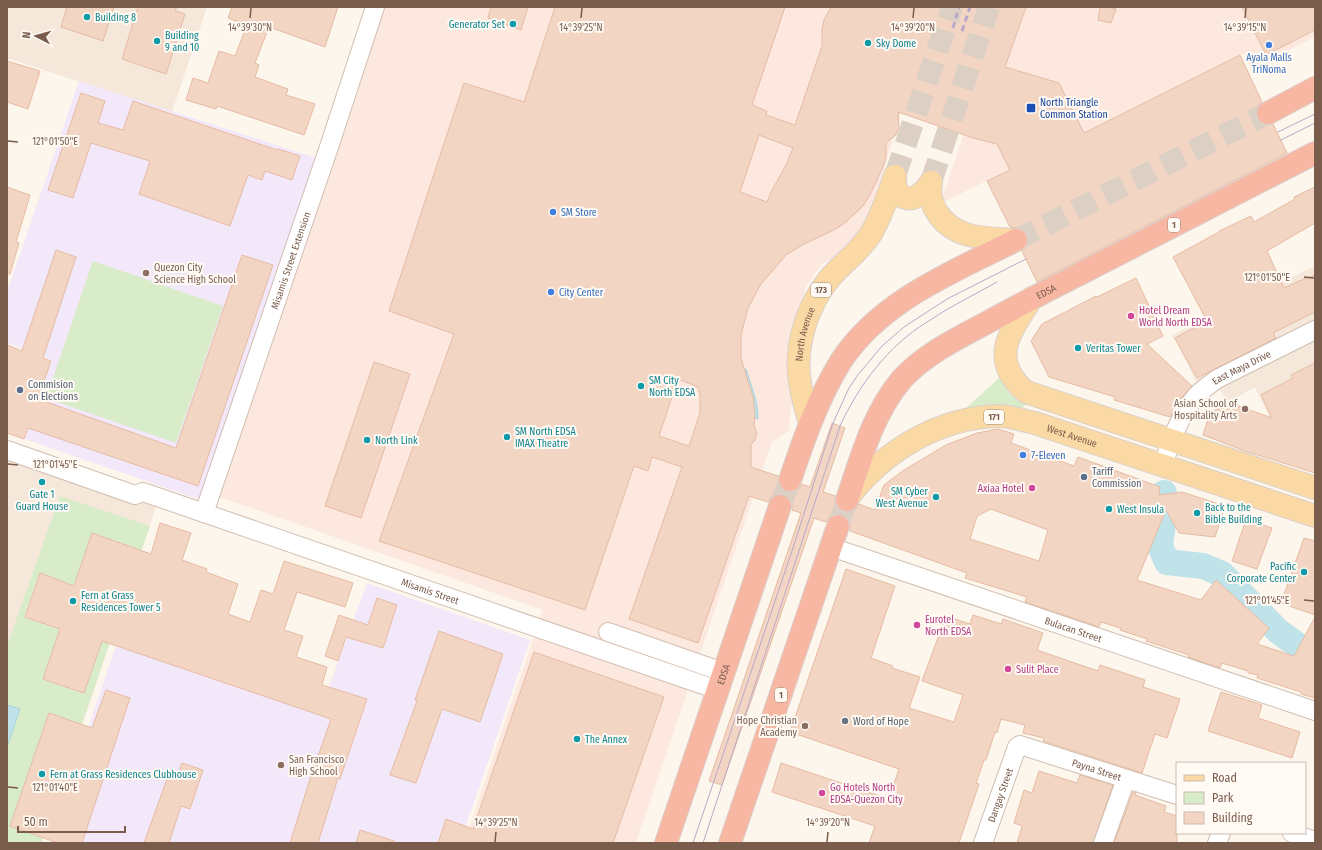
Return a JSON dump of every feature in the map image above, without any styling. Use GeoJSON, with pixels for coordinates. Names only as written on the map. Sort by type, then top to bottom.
{"type":"FeatureCollection","features":[{"type":"Feature","properties":{"kind":"highway"},"geometry":{"type":"LineString","coordinates":[[1268,113],[1315,88]]}},
{"type":"Feature","properties":{"kind":"highway","name":"EDSA"},"geometry":{"type":"LineString","coordinates":[[847,500],[874,424],[890,395],[913,368],[941,348],[1032,298],[1315,153]]}},
{"type":"Feature","properties":{"kind":"highway"},"geometry":{"type":"LineString","coordinates":[[790,480],[818,402],[841,361],[851,347],[879,318],[918,291],[1016,240]]}},
{"type":"Feature","properties":{"kind":"highway","name":"EDSA"},"geometry":{"type":"LineString","coordinates":[[666,843],[780,506]]}},
{"type":"Feature","properties":{"kind":"highway","name":"1"},"geometry":{"type":"LineString","coordinates":[[730,843],[838,526]]}},
{"type":"Feature","properties":{"kind":"highway"},"geometry":{"type":"LineString","coordinates":[[672,843],[720,704],[721,684]]}},
{"type":"Feature","properties":{"kind":"main road","name":"North Avenue"},"geometry":{"type":"LineString","coordinates":[[810,423],[804,403],[798,361],[805,324],[815,300],[825,285],[837,270],[863,244],[872,232],[895,176],[897,192],[908,199],[914,198],[921,194],[931,182],[931,197],[936,210],[943,220],[954,230],[975,237],[1016,240]]}},
{"type":"Feature","properties":{"kind":"main road"},"geometry":{"type":"LineString","coordinates":[[1032,298],[1014,326],[1005,350],[1006,364],[1010,375],[1026,392],[1315,488]]}},
{"type":"Feature","properties":{"kind":"main road","name":"West Avenue"},"geometry":{"type":"LineString","coordinates":[[847,500],[856,487],[870,472],[890,455],[918,438],[957,422],[1000,416],[1035,423],[1315,516]]}},
{"type":"Feature","properties":{"kind":"street","name":"Misamis Street Extension"},"geometry":{"type":"LineString","coordinates":[[204,513],[375,7]]}},
{"type":"Feature","properties":{"kind":"street","name":"East Maya Drive"},"geometry":{"type":"LineString","coordinates":[[1163,465],[1181,420],[1197,396],[1203,390],[1217,379],[1315,330]]}},
{"type":"Feature","properties":{"kind":"street","name":"Misamis Street"},"geometry":{"type":"LineString","coordinates":[[7,439],[138,485],[143,492],[204,513],[721,684]]}},
{"type":"Feature","properties":{"kind":"street","name":"Misamis Street"},"geometry":{"type":"LineString","coordinates":[[7,450],[135,495],[143,492]]}},
{"type":"Feature","properties":{"kind":"street","name":"Bulacan Street"},"geometry":{"type":"LineString","coordinates":[[831,547],[1315,711]]}},
{"type":"Feature","properties":{"kind":"street"},"geometry":{"type":"LineString","coordinates":[[608,632],[721,684]]}},
{"type":"Feature","properties":{"kind":"street","name":"Payna Street"},"geometry":{"type":"LineString","coordinates":[[1017,747],[1020,745],[1176,795]]}},
{"type":"Feature","properties":{"kind":"street","name":"Dangay Street"},"geometry":{"type":"LineString","coordinates":[[983,843],[1017,747]]}},
{"type":"Feature","properties":{"kind":"street"},"geometry":{"type":"LineString","coordinates":[[1103,843],[1126,779]]}},
{"type":"Feature","properties":{"kind":"street"},"geometry":{"type":"LineString","coordinates":[[1295,834],[1315,841]]}},
{"type":"Feature","properties":{"kind":"shaded area"},"geometry":{"type":"Polygon","coordinates":[[[7,7],[207,7],[172,112],[7,58],[7,7]]]}},
{"type":"Feature","properties":{"kind":"shaded area"},"geometry":{"type":"Polygon","coordinates":[[[366,7],[933,7],[880,182],[877,221],[861,240],[822,264],[805,288],[797,339],[789,431],[772,442],[636,843],[464,843],[543,610],[205,492],[366,7]]]}},
{"type":"Feature","properties":{"kind":"shaded area"},"geometry":{"type":"Polygon","coordinates":[[[1007,7],[1315,7],[1315,37],[1251,69],[1244,54],[1240,55],[940,204],[1007,7]]]}},
{"type":"Feature","properties":{"kind":"shaded area","name":"Quezon City Science High School"},"geometry":{"type":"Polygon","coordinates":[[[79,81],[316,158],[201,500],[25,439],[52,360],[7,343],[7,292],[79,81]]]}},
{"type":"Feature","properties":{"kind":"shaded area"},"geometry":{"type":"Polygon","coordinates":[[[1315,266],[1315,416],[1275,430],[1255,387],[1227,403],[1213,376],[1196,381],[1172,335],[1315,266]]]}},
{"type":"Feature","properties":{"kind":"shaded area"},"geometry":{"type":"Polygon","coordinates":[[[7,456],[156,507],[42,843],[7,843],[7,456]]]}},
{"type":"Feature","properties":{"kind":"shaded area","name":"San Francisco High School"},"geometry":{"type":"Polygon","coordinates":[[[367,583],[530,640],[460,843],[49,843],[126,616],[329,687],[367,583]]]}},
{"type":"Feature","properties":{"kind":"green space"},"geometry":{"type":"Polygon","coordinates":[[[93,261],[223,306],[176,443],[46,398],[93,261]]]}},
{"type":"Feature","properties":{"kind":"green space"},"geometry":{"type":"Polygon","coordinates":[[[1000,377],[1009,393],[1026,404],[1021,410],[970,412],[965,409],[1000,377]]]}},
{"type":"Feature","properties":{"kind":"green space"},"geometry":{"type":"Polygon","coordinates":[[[60,496],[150,526],[41,843],[7,843],[7,747],[20,709],[7,705],[7,646],[60,496]],[[92,533],[74,585],[39,574],[24,617],[60,629],[43,679],[84,693],[134,548],[92,533]],[[49,713],[10,826],[35,835],[74,722],[49,713]]]}},
{"type":"Feature","properties":{"kind":"water"},"geometry":{"type":"Polygon","coordinates":[[[746,369],[756,400],[758,419],[745,414],[734,373],[746,369]]]}},
{"type":"Feature","properties":{"kind":"water"},"geometry":{"type":"Polygon","coordinates":[[[7,705],[20,709],[7,747],[7,705]]]}},
{"type":"Feature","properties":{"kind":"building","name":"Building 8"},"geometry":{"type":"Polygon","coordinates":[[[67,7],[114,7],[103,41],[61,27],[67,7]]]}},
{"type":"Feature","properties":{"kind":"building","name":"Building 9 and 10"},"geometry":{"type":"Polygon","coordinates":[[[138,7],[177,7],[175,11],[185,14],[166,74],[122,59],[138,7]]]}},
{"type":"Feature","properties":{"kind":"building"},"geometry":{"type":"Polygon","coordinates":[[[232,7],[338,7],[325,47],[269,27],[255,63],[259,65],[255,77],[288,89],[286,95],[315,104],[304,135],[217,106],[216,109],[186,100],[193,78],[208,83],[219,51],[235,56],[247,25],[228,18],[232,7]]]}},
{"type":"Feature","properties":{"kind":"building","name":"Generator Set"},"geometry":{"type":"Polygon","coordinates":[[[491,7],[528,7],[521,30],[488,18],[491,7]]]}},
{"type":"Feature","properties":{"kind":"building"},"geometry":{"type":"Polygon","coordinates":[[[555,7],[785,7],[752,105],[767,111],[766,115],[795,125],[822,46],[822,30],[824,20],[831,7],[1026,7],[1005,67],[1059,83],[1084,133],[1240,55],[1262,102],[1257,107],[1257,118],[1262,124],[1273,124],[1287,153],[1037,282],[1022,251],[1026,247],[1028,241],[1027,234],[1023,229],[1010,227],[987,181],[1010,170],[997,144],[973,138],[898,112],[899,127],[896,135],[886,143],[886,158],[883,167],[863,206],[845,223],[834,230],[804,244],[786,255],[761,284],[748,308],[741,335],[741,358],[753,397],[755,414],[754,426],[757,433],[755,440],[751,445],[751,467],[778,476],[780,488],[786,492],[798,490],[802,484],[810,487],[832,423],[845,428],[823,492],[835,496],[837,508],[843,512],[855,510],[859,504],[875,510],[884,485],[904,470],[946,445],[977,433],[998,429],[1014,434],[1011,443],[1074,466],[1078,457],[1160,487],[1159,495],[1182,492],[1225,506],[1215,537],[1179,533],[1166,510],[1137,580],[1201,600],[1216,580],[1269,628],[1257,644],[1294,656],[1315,617],[1315,698],[1257,678],[1258,675],[1248,673],[1248,671],[1222,663],[1220,668],[1188,657],[1189,655],[1146,641],[1147,639],[1120,630],[1121,628],[1101,622],[1099,627],[1025,602],[1027,597],[965,578],[967,573],[850,531],[848,518],[842,514],[836,514],[830,516],[826,522],[814,518],[722,785],[709,781],[801,513],[792,510],[792,503],[789,497],[784,494],[777,494],[771,497],[768,502],[749,496],[698,643],[629,619],[682,467],[652,457],[648,471],[634,466],[585,610],[379,541],[454,334],[389,311],[464,83],[524,102],[555,7]],[[759,135],[740,192],[767,202],[793,148],[759,135]],[[678,379],[659,436],[689,446],[700,413],[700,394],[698,387],[678,379]],[[991,509],[977,516],[970,539],[1039,561],[1048,530],[991,509]]]}},
{"type":"Feature","properties":{"kind":"building"},"geometry":{"type":"Polygon","coordinates":[[[1100,7],[1116,9],[1111,23],[1098,20],[1100,7]]]}},
{"type":"Feature","properties":{"kind":"building"},"geometry":{"type":"Polygon","coordinates":[[[1242,7],[1315,7],[1315,30],[1266,55],[1242,7]]]}},
{"type":"Feature","properties":{"kind":"building"},"geometry":{"type":"Polygon","coordinates":[[[7,61],[40,71],[28,109],[7,102],[7,61]]]}},
{"type":"Feature","properties":{"kind":"building"},"geometry":{"type":"Polygon","coordinates":[[[81,93],[105,101],[98,123],[123,130],[133,101],[277,150],[278,149],[300,156],[292,180],[265,171],[262,180],[248,175],[230,226],[139,194],[150,161],[91,143],[73,198],[48,190],[81,93]]]}},
{"type":"Feature","properties":{"kind":"building"},"geometry":{"type":"Polygon","coordinates":[[[7,187],[30,195],[16,242],[19,243],[10,274],[7,274],[7,187]]]}},
{"type":"Feature","properties":{"kind":"building"},"geometry":{"type":"Polygon","coordinates":[[[1315,187],[1315,223],[1267,251],[1284,288],[1315,275],[1315,312],[1273,333],[1276,338],[1197,378],[1175,338],[1207,321],[1173,257],[1219,231],[1251,216],[1254,222],[1295,199],[1294,197],[1315,187]]]}},
{"type":"Feature","properties":{"kind":"building"},"geometry":{"type":"Polygon","coordinates":[[[56,250],[76,257],[43,358],[51,361],[38,399],[176,448],[242,255],[273,265],[198,486],[28,428],[24,439],[7,433],[7,345],[22,351],[56,250]]]}},
{"type":"Feature","properties":{"kind":"building"},"geometry":{"type":"Polygon","coordinates":[[[1136,278],[1163,336],[1147,344],[1192,386],[1182,397],[1170,417],[1114,400],[1115,397],[1049,377],[1031,341],[1042,324],[1096,296],[1097,297],[1136,278]]]}},
{"type":"Feature","properties":{"kind":"building","name":"North Link"},"geometry":{"type":"Polygon","coordinates":[[[374,362],[410,374],[361,518],[325,506],[374,362]]]}},
{"type":"Feature","properties":{"kind":"building"},"geometry":{"type":"Polygon","coordinates":[[[1315,363],[1315,473],[1245,451],[1203,435],[1210,412],[1233,404],[1272,418],[1261,395],[1293,378],[1291,375],[1315,363]]]}},
{"type":"Feature","properties":{"kind":"building"},"geometry":{"type":"Polygon","coordinates":[[[1246,519],[1272,528],[1257,569],[1232,561],[1246,519]]]}},
{"type":"Feature","properties":{"kind":"building"},"geometry":{"type":"Polygon","coordinates":[[[160,523],[191,533],[182,560],[207,569],[206,572],[238,584],[228,614],[250,622],[261,590],[273,594],[284,561],[353,583],[345,607],[297,592],[284,630],[303,636],[296,657],[327,667],[322,685],[367,699],[340,779],[338,778],[318,843],[290,843],[331,719],[102,641],[84,693],[43,679],[60,629],[25,617],[40,573],[74,586],[92,533],[151,554],[160,523]]]}},
{"type":"Feature","properties":{"kind":"building","name":"Pacific Corporate Center"},"geometry":{"type":"Polygon","coordinates":[[[1304,538],[1315,541],[1315,615],[1281,603],[1304,538]]]}},
{"type":"Feature","properties":{"kind":"building"},"geometry":{"type":"Polygon","coordinates":[[[846,569],[895,586],[871,658],[893,666],[892,668],[920,677],[909,708],[954,722],[963,695],[922,681],[946,616],[970,624],[973,615],[1001,624],[1003,619],[1043,633],[1037,650],[1098,671],[1100,665],[1145,680],[1143,687],[1180,699],[1167,738],[1155,734],[1142,773],[1043,741],[1044,738],[1023,733],[1025,725],[1001,719],[997,733],[995,732],[986,760],[984,760],[976,783],[979,784],[959,843],[869,843],[875,826],[772,792],[781,763],[889,799],[899,769],[790,732],[846,569]]]}},
{"type":"Feature","properties":{"kind":"building"},"geometry":{"type":"Polygon","coordinates":[[[377,598],[397,605],[383,648],[346,637],[338,661],[325,656],[339,615],[368,625],[377,598]]]}},
{"type":"Feature","properties":{"kind":"building"},"geometry":{"type":"Polygon","coordinates":[[[439,631],[503,654],[480,722],[442,709],[416,783],[390,775],[417,701],[415,700],[439,631]]]}},
{"type":"Feature","properties":{"kind":"building","name":"The Annex"},"geometry":{"type":"Polygon","coordinates":[[[534,652],[664,697],[613,843],[438,843],[446,819],[473,829],[534,652]]]}},
{"type":"Feature","properties":{"kind":"building"},"geometry":{"type":"Polygon","coordinates":[[[106,690],[130,698],[82,843],[58,843],[10,826],[49,713],[92,728],[106,690]]]}},
{"type":"Feature","properties":{"kind":"building"},"geometry":{"type":"Polygon","coordinates":[[[1221,692],[1262,705],[1258,718],[1300,732],[1292,758],[1208,731],[1221,692]]]}},
{"type":"Feature","properties":{"kind":"building"},"geometry":{"type":"Polygon","coordinates":[[[182,763],[203,770],[190,809],[181,806],[169,843],[144,843],[168,776],[177,779],[182,763]]]}},
{"type":"Feature","properties":{"kind":"building"},"geometry":{"type":"Polygon","coordinates":[[[1039,771],[1077,783],[1080,775],[1113,785],[1093,843],[1017,843],[1022,826],[1014,823],[1024,790],[1032,793],[1039,771]]]}},
{"type":"Feature","properties":{"kind":"building"},"geometry":{"type":"Polygon","coordinates":[[[1133,792],[1136,793],[1135,795],[1166,806],[1164,812],[1176,816],[1177,843],[1114,843],[1133,792]]]}},
{"type":"Feature","properties":{"kind":"building"},"geometry":{"type":"Polygon","coordinates":[[[360,830],[394,841],[394,843],[356,843],[360,830]]]}},
{"type":"Feature","properties":{"kind":"waterway"},"geometry":{"type":"LineString","coordinates":[[1164,493],[1165,510],[1160,546],[1167,562],[1203,566],[1222,574],[1278,631],[1315,658]]}},
{"type":"Feature","properties":{"kind":"tunnel"},"geometry":{"type":"LineString","coordinates":[[895,176],[952,7]]}},
{"type":"Feature","properties":{"kind":"tunnel"},"geometry":{"type":"LineString","coordinates":[[931,182],[989,7]]}},
{"type":"Feature","properties":{"kind":"tunnel"},"geometry":{"type":"LineString","coordinates":[[1016,240],[1268,113]]}},
{"type":"Feature","properties":{"kind":"tunnel"},"geometry":{"type":"LineString","coordinates":[[780,506],[790,480]]}},
{"type":"Feature","properties":{"kind":"tunnel"},"geometry":{"type":"LineString","coordinates":[[838,526],[847,500]]}},
{"type":"Feature","properties":{"kind":"tram line"},"geometry":{"type":"LineString","coordinates":[[1278,132],[1315,114]]}},
{"type":"Feature","properties":{"kind":"tram line"},"geometry":{"type":"LineString","coordinates":[[1281,140],[1315,123]]}},
{"type":"Feature","properties":{"kind":"tram line"},"geometry":{"type":"LineString","coordinates":[[693,843],[793,548],[833,423],[849,388],[882,346],[904,327],[947,299],[1026,259]]}},
{"type":"Feature","properties":{"kind":"tram line"},"geometry":{"type":"LineString","coordinates":[[703,843],[840,426],[866,381],[887,355],[900,343],[935,317],[997,282]]}},
{"type":"Feature","properties":{"kind":"railway"},"geometry":{"type":"LineString","coordinates":[[953,28],[959,7]]}},
{"type":"Feature","properties":{"kind":"railway"},"geometry":{"type":"LineString","coordinates":[[962,31],[970,7]]}},
{"type":"Feature","properties":{"kind":"place","name":"Building 8"},"geometry":{"type":"Point","coordinates":[87,17]}},
{"type":"Feature","properties":{"kind":"place","name":"Generator Set"},"geometry":{"type":"Point","coordinates":[513,24]}},
{"type":"Feature","properties":{"kind":"place","name":"Building 9 and 10"},"geometry":{"type":"Point","coordinates":[157,41]}},
{"type":"Feature","properties":{"kind":"place","name":"Sky Dome"},"geometry":{"type":"Point","coordinates":[868,43]}},
{"type":"Feature","properties":{"kind":"place","name":"Ayala Malls TriNoma"},"geometry":{"type":"Point","coordinates":[1269,45]}},
{"type":"Feature","properties":{"kind":"place","name":"North Triangle Common Station"},"geometry":{"type":"Point","coordinates":[1031,108]}},
{"type":"Feature","properties":{"kind":"place","name":"SM Store"},"geometry":{"type":"Point","coordinates":[553,212]}},
{"type":"Feature","properties":{"kind":"place","name":"Quezon City Science High School"},"geometry":{"type":"Point","coordinates":[146,273]}},
{"type":"Feature","properties":{"kind":"place","name":"City Center"},"geometry":{"type":"Point","coordinates":[551,292]}},
{"type":"Feature","properties":{"kind":"place","name":"Hotel Dream World North EDSA"},"geometry":{"type":"Point","coordinates":[1131,316]}},
{"type":"Feature","properties":{"kind":"place","name":"Veritas Tower"},"geometry":{"type":"Point","coordinates":[1078,348]}},
{"type":"Feature","properties":{"kind":"place","name":"SM City North EDSA"},"geometry":{"type":"Point","coordinates":[641,386]}},
{"type":"Feature","properties":{"kind":"place","name":"Commision on Elections"},"geometry":{"type":"Point","coordinates":[20,390]}},
{"type":"Feature","properties":{"kind":"place","name":"Asian School of Hospitality Arts"},"geometry":{"type":"Point","coordinates":[1245,409]}},
{"type":"Feature","properties":{"kind":"place","name":"SM North EDSA IMAX Theatre"},"geometry":{"type":"Point","coordinates":[507,437]}},
{"type":"Feature","properties":{"kind":"place","name":"North Link"},"geometry":{"type":"Point","coordinates":[367,440]}},
{"type":"Feature","properties":{"kind":"place","name":"7-Eleven"},"geometry":{"type":"Point","coordinates":[1023,455]}},
{"type":"Feature","properties":{"kind":"place","name":"Tariff Commission"},"geometry":{"type":"Point","coordinates":[1084,477]}},
{"type":"Feature","properties":{"kind":"place","name":"Gate 1 Guard House"},"geometry":{"type":"Point","coordinates":[42,482]}},
{"type":"Feature","properties":{"kind":"place","name":"Axiaa Hotel"},"geometry":{"type":"Point","coordinates":[1032,488]}},
{"type":"Feature","properties":{"kind":"place","name":"SM Cyber West Avenue"},"geometry":{"type":"Point","coordinates":[936,497]}},
{"type":"Feature","properties":{"kind":"place","name":"West Insula"},"geometry":{"type":"Point","coordinates":[1109,509]}},
{"type":"Feature","properties":{"kind":"place","name":"Back to the Bible Building"},"geometry":{"type":"Point","coordinates":[1197,513]}},
{"type":"Feature","properties":{"kind":"place","name":"Pacific Corporate Center"},"geometry":{"type":"Point","coordinates":[1304,572]}},
{"type":"Feature","properties":{"kind":"place","name":"Fern at Grass Residences Tower 5"},"geometry":{"type":"Point","coordinates":[73,601]}},
{"type":"Feature","properties":{"kind":"place","name":"Eurotel North EDSA"},"geometry":{"type":"Point","coordinates":[917,625]}},
{"type":"Feature","properties":{"kind":"place","name":"Sulit Place"},"geometry":{"type":"Point","coordinates":[1008,669]}},
{"type":"Feature","properties":{"kind":"place","name":"Word of Hope"},"geometry":{"type":"Point","coordinates":[845,721]}},
{"type":"Feature","properties":{"kind":"place","name":"Hope Christian Academy"},"geometry":{"type":"Point","coordinates":[805,726]}},
{"type":"Feature","properties":{"kind":"place","name":"The Annex"},"geometry":{"type":"Point","coordinates":[577,739]}},
{"type":"Feature","properties":{"kind":"place","name":"San Francisco High School"},"geometry":{"type":"Point","coordinates":[281,765]}},
{"type":"Feature","properties":{"kind":"place","name":"Fern at Grass Residences Clubhouse"},"geometry":{"type":"Point","coordinates":[42,774]}},
{"type":"Feature","properties":{"kind":"place","name":"Go Hotels North EDSA-Quezon City"},"geometry":{"type":"Point","coordinates":[822,793]}}]}
